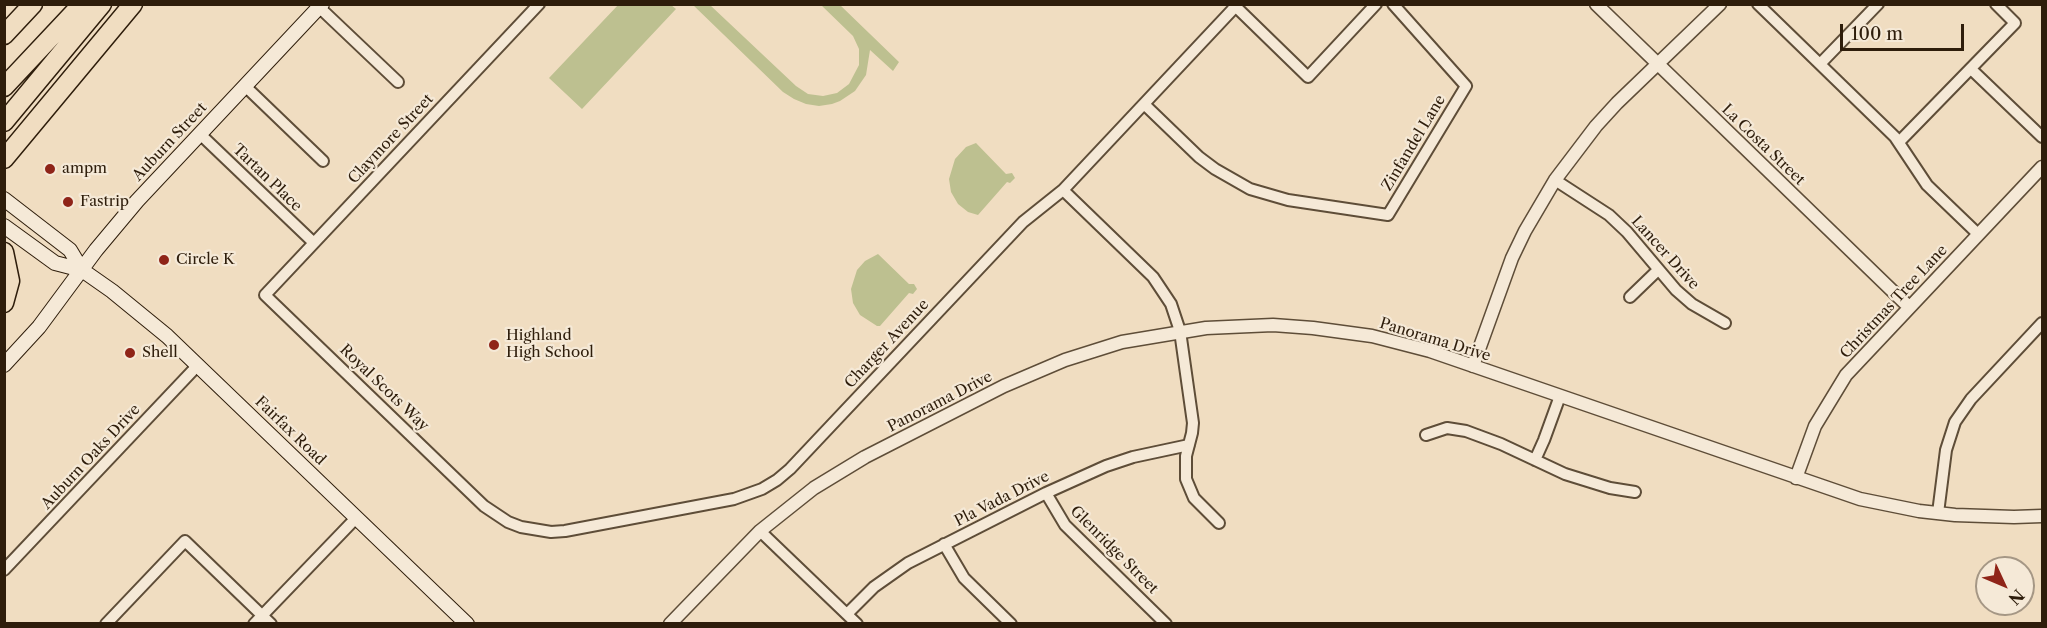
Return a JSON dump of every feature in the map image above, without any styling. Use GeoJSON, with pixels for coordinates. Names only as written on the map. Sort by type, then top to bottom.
{"type":"FeatureCollection","features":[{"type":"Feature","properties":{"kind":"highway"},"geometry":{"type":"LineString","coordinates":[[4,35],[33,4]]}},
{"type":"Feature","properties":{"kind":"highway"},"geometry":{"type":"LineString","coordinates":[[4,87],[82,4]]}},
{"type":"Feature","properties":{"kind":"highway"},"geometry":{"type":"LineString","coordinates":[[4,122],[102,4]]}},
{"type":"Feature","properties":{"kind":"highway"},"geometry":{"type":"LineString","coordinates":[[4,159],[133,4]]}},
{"type":"Feature","properties":{"kind":"highway"},"geometry":{"type":"LineString","coordinates":[[4,252],[10,281],[4,303]]}},
{"type":"Feature","properties":{"kind":"main road","name":"Auburn Street"},"geometry":{"type":"LineString","coordinates":[[4,365],[39,327],[137,201],[320,6]]}},
{"type":"Feature","properties":{"kind":"main road","name":"Fairfax Road"},"geometry":{"type":"LineString","coordinates":[[4,199],[70,250],[82,270],[140,313],[198,365],[467,624]]}},
{"type":"Feature","properties":{"kind":"main road","name":"Fairfax Road"},"geometry":{"type":"LineString","coordinates":[[4,226],[54,263],[82,270]]}},
{"type":"Feature","properties":{"kind":"street","name":"Claymore Street"},"geometry":{"type":"LineString","coordinates":[[265,295],[539,4]]}},
{"type":"Feature","properties":{"kind":"street"},"geometry":{"type":"LineString","coordinates":[[1234,6],[1308,77],[1376,4]]}},
{"type":"Feature","properties":{"kind":"street","name":"Zinfandel Lane"},"geometry":{"type":"LineString","coordinates":[[1144,104],[1199,157],[1232,180],[1250,189],[1288,200],[1388,215],[1466,86],[1393,4]]}},
{"type":"Feature","properties":{"kind":"street","name":"La Costa Street"},"geometry":{"type":"LineString","coordinates":[[1596,4],[1909,307]]}},
{"type":"Feature","properties":{"kind":"street"},"geometry":{"type":"LineString","coordinates":[[1473,366],[1512,258],[1555,180],[1596,126],[1630,88],[1720,4]]}},
{"type":"Feature","properties":{"kind":"street"},"geometry":{"type":"LineString","coordinates":[[1758,4],[1899,142],[1927,185],[1978,234]]}},
{"type":"Feature","properties":{"kind":"street"},"geometry":{"type":"LineString","coordinates":[[1820,64],[1878,4]]}},
{"type":"Feature","properties":{"kind":"street"},"geometry":{"type":"LineString","coordinates":[[1899,142],[2015,23],[1996,4]]}},
{"type":"Feature","properties":{"kind":"street"},"geometry":{"type":"LineString","coordinates":[[320,6],[398,82]]}},
{"type":"Feature","properties":{"kind":"street","name":"Charger Avenue"},"geometry":{"type":"LineString","coordinates":[[481,503],[508,522],[529,529],[551,532],[734,499],[762,489],[790,469],[1023,222],[1063,190],[1234,6]]}},
{"type":"Feature","properties":{"kind":"street"},"geometry":{"type":"LineString","coordinates":[[1971,69],[2043,137]]}},
{"type":"Feature","properties":{"kind":"street"},"geometry":{"type":"LineString","coordinates":[[245,86],[323,161]]}},
{"type":"Feature","properties":{"kind":"street","name":"Tartan Place"},"geometry":{"type":"LineString","coordinates":[[200,134],[314,243]]}},
{"type":"Feature","properties":{"kind":"street","name":"Christmas Tree Lane"},"geometry":{"type":"LineString","coordinates":[[1796,478],[1815,426],[1835,392],[1859,360],[2043,167]]}},
{"type":"Feature","properties":{"kind":"street","name":"Lancer Drive"},"geometry":{"type":"LineString","coordinates":[[1555,180],[1609,215],[1676,290],[1692,304],[1725,323]]}},
{"type":"Feature","properties":{"kind":"street"},"geometry":{"type":"LineString","coordinates":[[1063,190],[1153,277],[1171,304],[1180,331],[1193,423],[1185,467],[1190,489],[1201,506],[1218,523]]}},
{"type":"Feature","properties":{"kind":"street"},"geometry":{"type":"LineString","coordinates":[[1630,297],[1658,270]]}},
{"type":"Feature","properties":{"kind":"street","name":"Royal Scots Way"},"geometry":{"type":"LineString","coordinates":[[265,295],[481,503]]}},
{"type":"Feature","properties":{"kind":"street"},"geometry":{"type":"LineString","coordinates":[[1938,513],[1946,450],[1955,422],[1971,399],[2043,323]]}},
{"type":"Feature","properties":{"kind":"street","name":"Panorama Drive"},"geometry":{"type":"LineString","coordinates":[[670,624],[760,531],[814,488],[865,457],[1004,386],[1093,350],[1180,331],[1243,326],[1273,325],[1332,330],[1401,343],[1860,499],[1938,513],[1984,517],[2043,516]]}},
{"type":"Feature","properties":{"kind":"street","name":"Auburn Oaks Drive"},"geometry":{"type":"LineString","coordinates":[[4,570],[198,365]]}},
{"type":"Feature","properties":{"kind":"street"},"geometry":{"type":"LineString","coordinates":[[1535,460],[1560,396]]}},
{"type":"Feature","properties":{"kind":"street"},"geometry":{"type":"LineString","coordinates":[[1426,435],[1447,428],[1466,431],[1588,482],[1635,492]]}},
{"type":"Feature","properties":{"kind":"street","name":"Pla Vada Drive"},"geometry":{"type":"LineString","coordinates":[[847,614],[892,573],[1046,493],[1106,466],[1133,457],[1189,446]]}},
{"type":"Feature","properties":{"kind":"street","name":"Glenridge Street"},"geometry":{"type":"LineString","coordinates":[[1046,493],[1065,525],[1166,624]]}},
{"type":"Feature","properties":{"kind":"street"},"geometry":{"type":"LineString","coordinates":[[254,624],[356,518]]}},
{"type":"Feature","properties":{"kind":"street"},"geometry":{"type":"LineString","coordinates":[[760,531],[856,624]]}},
{"type":"Feature","properties":{"kind":"street"},"geometry":{"type":"LineString","coordinates":[[105,624],[185,541],[271,624]]}},
{"type":"Feature","properties":{"kind":"street"},"geometry":{"type":"LineString","coordinates":[[944,544],[964,578],[1011,624]]}},
{"type":"Feature","properties":{"kind":"green space"},"geometry":{"type":"Polygon","coordinates":[[[619,4],[671,5],[676,9],[582,109],[549,78],[619,4]]]}},
{"type":"Feature","properties":{"kind":"green space"},"geometry":{"type":"Polygon","coordinates":[[[693,5],[710,5],[796,86],[808,94],[823,96],[837,93],[849,84],[859,65],[859,49],[853,36],[821,5],[840,5],[899,62],[893,71],[870,50],[866,75],[855,91],[832,104],[819,106],[806,104],[783,92],[693,5]]]}},
{"type":"Feature","properties":{"kind":"green space"},"geometry":{"type":"Polygon","coordinates":[[[976,143],[1006,174],[1012,173],[1015,178],[1010,183],[1007,182],[978,215],[968,212],[958,204],[951,192],[949,179],[955,159],[966,147],[976,143]]]}},
{"type":"Feature","properties":{"kind":"green space"},"geometry":{"type":"Polygon","coordinates":[[[878,254],[917,289],[913,294],[909,293],[880,326],[860,315],[853,303],[851,289],[857,270],[865,261],[878,254]]]}},
{"type":"Feature","properties":{"kind":"place","name":"ampm"},"geometry":{"type":"Point","coordinates":[50,169]}},
{"type":"Feature","properties":{"kind":"place","name":"Fastrip"},"geometry":{"type":"Point","coordinates":[68,202]}},
{"type":"Feature","properties":{"kind":"place","name":"Circle K"},"geometry":{"type":"Point","coordinates":[164,260]}},
{"type":"Feature","properties":{"kind":"place","name":"Highland High School"},"geometry":{"type":"Point","coordinates":[494,345]}},
{"type":"Feature","properties":{"kind":"place","name":"Shell"},"geometry":{"type":"Point","coordinates":[130,353]}}]}
